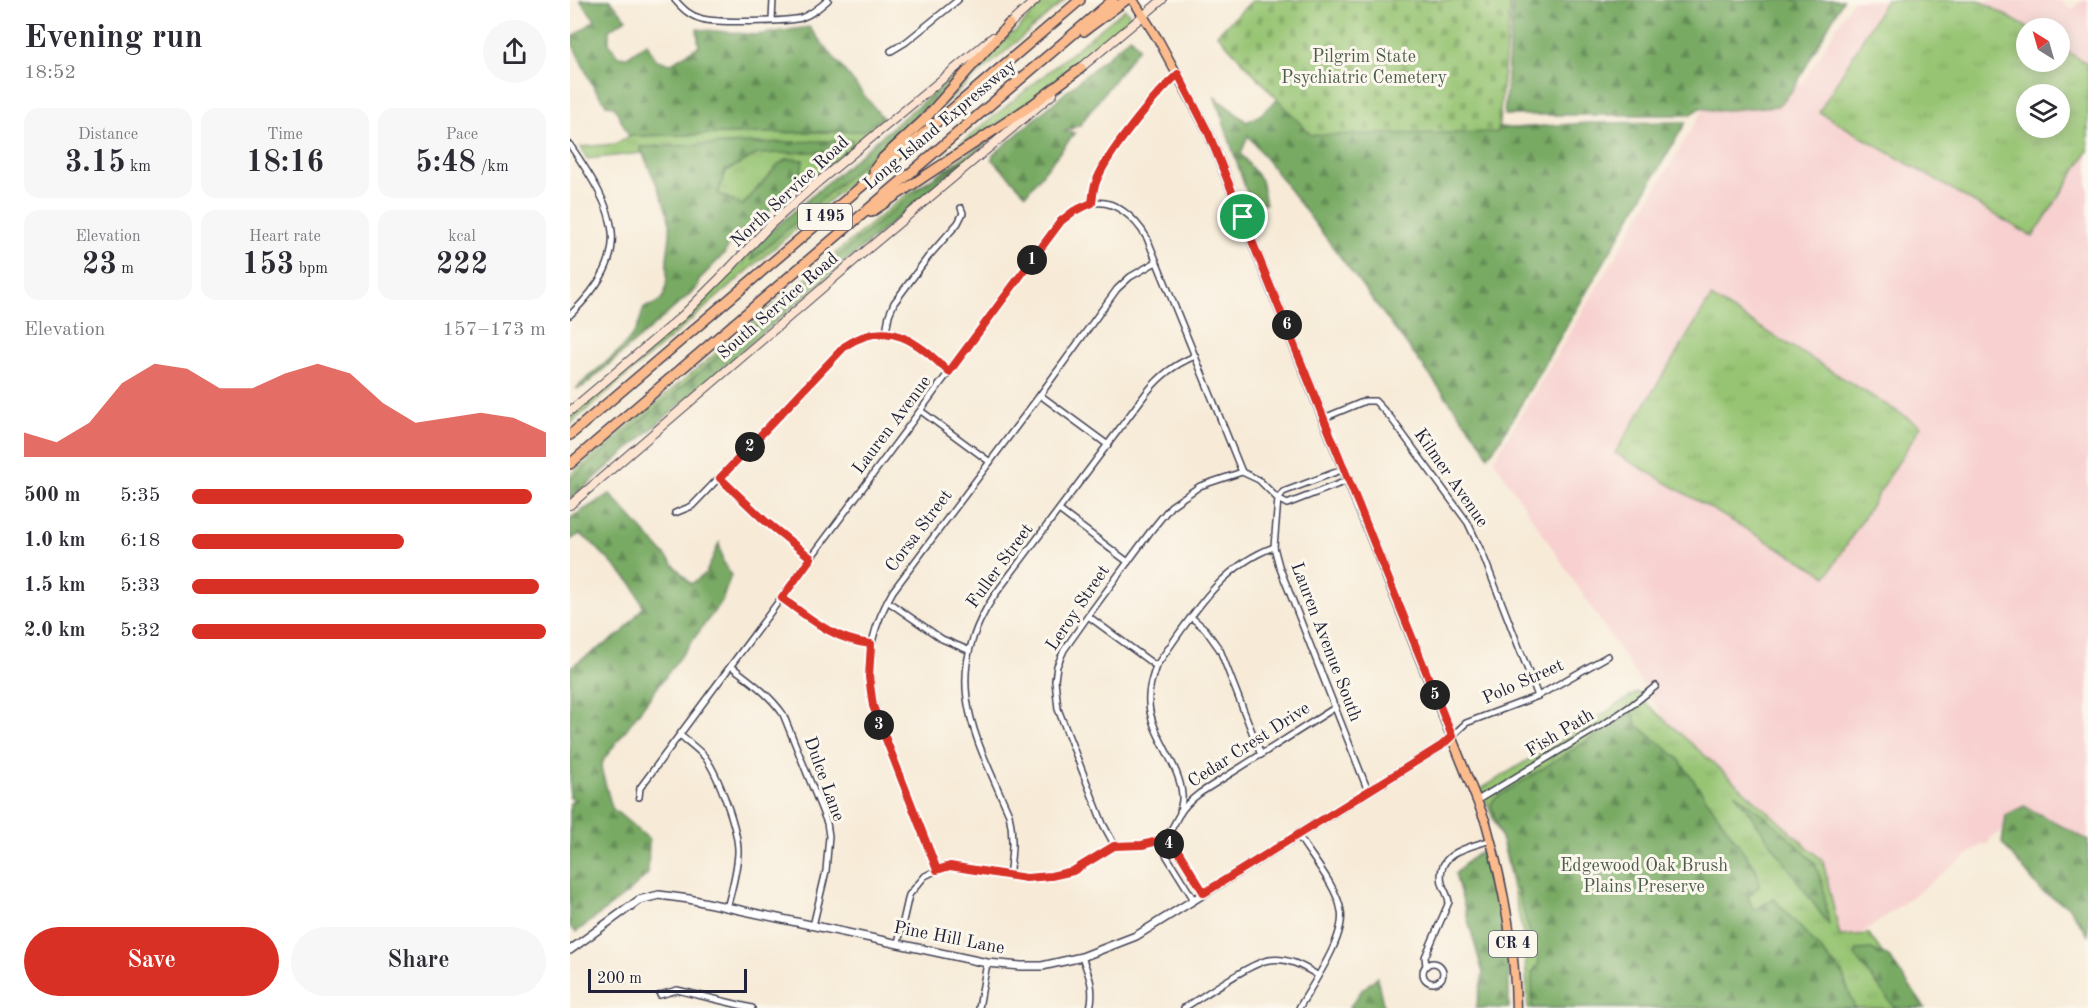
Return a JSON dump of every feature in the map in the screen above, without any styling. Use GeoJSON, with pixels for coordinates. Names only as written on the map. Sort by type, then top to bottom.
{"type":"FeatureCollection","features":[{"type":"Feature","properties":{"kind":"highway"},"geometry":{"type":"LineString","coordinates":[[1040,35],[1074,0]]}},
{"type":"Feature","properties":{"kind":"highway","name":"Long Island Expressway"},"geometry":{"type":"LineString","coordinates":[[570,435],[1080,0]]}},
{"type":"Feature","properties":{"kind":"highway"},"geometry":{"type":"LineString","coordinates":[[1107,10],[1113,0]]}},
{"type":"Feature","properties":{"kind":"highway"},"geometry":{"type":"LineString","coordinates":[[1107,10],[1126,0]]}},
{"type":"Feature","properties":{"kind":"highway","name":"Long Island Expressway"},"geometry":{"type":"LineString","coordinates":[[570,464],[1052,52],[1107,10]]}},
{"type":"Feature","properties":{"kind":"highway"},"geometry":{"type":"LineString","coordinates":[[866,182],[883,158],[924,120],[1009,24]]}},
{"type":"Feature","properties":{"kind":"highway"},"geometry":{"type":"LineString","coordinates":[[846,227],[1032,105],[1081,68]]}},
{"type":"Feature","properties":{"kind":"main road","name":"North Service Road"},"geometry":{"type":"LineString","coordinates":[[570,411],[682,316],[771,224],[816,183],[1036,0]]}},
{"type":"Feature","properties":{"kind":"main road","name":"CR 4"},"geometry":{"type":"LineString","coordinates":[[1133,0],[1178,74],[1208,132],[1486,823],[1506,903],[1513,946],[1516,1008]]}},
{"type":"Feature","properties":{"kind":"main road","name":"South Service Road"},"geometry":{"type":"LineString","coordinates":[[570,505],[1162,0]]}},
{"type":"Feature","properties":{"kind":"street"},"geometry":{"type":"LineString","coordinates":[[675,0],[685,11],[704,19],[771,20],[803,17],[814,12],[828,0]]}},
{"type":"Feature","properties":{"kind":"street"},"geometry":{"type":"LineString","coordinates":[[771,20],[773,0]]}},
{"type":"Feature","properties":{"kind":"street"},"geometry":{"type":"LineString","coordinates":[[891,51],[906,42],[958,0]]}},
{"type":"Feature","properties":{"kind":"street"},"geometry":{"type":"LineString","coordinates":[[1178,74],[1161,90],[1104,167],[1095,185],[1092,203],[1115,207],[1128,213],[1139,225],[1242,472],[1258,480],[1278,499],[1287,504],[1349,480]]}},
{"type":"Feature","properties":{"kind":"street"},"geometry":{"type":"LineString","coordinates":[[570,145],[604,200],[613,238],[610,257],[602,279],[589,297],[570,315]]}},
{"type":"Feature","properties":{"kind":"street","name":"Lauren Avenue"},"geometry":{"type":"LineString","coordinates":[[639,797],[640,788],[1061,221],[1074,211],[1092,203]]}},
{"type":"Feature","properties":{"kind":"street"},"geometry":{"type":"LineString","coordinates":[[886,332],[894,303],[928,257],[958,223],[963,213],[961,208]]}},
{"type":"Feature","properties":{"kind":"street","name":"Corsa Street"},"geometry":{"type":"LineString","coordinates":[[937,870],[873,706],[869,677],[871,644],[881,613],[887,601],[1117,289],[1130,277],[1156,262]]}},
{"type":"Feature","properties":{"kind":"street"},"geometry":{"type":"LineString","coordinates":[[675,513],[692,506],[845,346],[857,338],[886,332],[905,337],[949,372]]}},
{"type":"Feature","properties":{"kind":"street","name":"Fuller Street"},"geometry":{"type":"LineString","coordinates":[[1009,876],[1013,832],[1009,814],[968,712],[964,683],[968,650],[980,619],[990,602],[1156,381],[1177,363],[1195,356]]}},
{"type":"Feature","properties":{"kind":"street"},"geometry":{"type":"LineString","coordinates":[[1040,395],[1108,445]]}},
{"type":"Feature","properties":{"kind":"street","name":"Kilmer Avenue"},"geometry":{"type":"LineString","coordinates":[[1324,418],[1365,401],[1375,401],[1391,418],[1468,523],[1483,555],[1538,696]]}},
{"type":"Feature","properties":{"kind":"street"},"geometry":{"type":"LineString","coordinates":[[921,411],[990,462]]}},
{"type":"Feature","properties":{"kind":"street"},"geometry":{"type":"LineString","coordinates":[[1278,499],[1283,492],[1344,469]]}},
{"type":"Feature","properties":{"kind":"street","name":"Leroy Street"},"geometry":{"type":"LineString","coordinates":[[1114,846],[1103,824],[1058,709],[1055,695],[1057,666],[1064,650],[1162,516],[1181,498],[1200,486],[1242,472]]}},
{"type":"Feature","properties":{"kind":"street"},"geometry":{"type":"LineString","coordinates":[[720,478],[764,520],[811,558]]}},
{"type":"Feature","properties":{"kind":"street","name":"Lauren Avenue South"},"geometry":{"type":"LineString","coordinates":[[1278,499],[1274,547],[1279,566],[1368,791]]}},
{"type":"Feature","properties":{"kind":"street"},"geometry":{"type":"LineString","coordinates":[[1059,510],[1128,562]]}},
{"type":"Feature","properties":{"kind":"street"},"geometry":{"type":"LineString","coordinates":[[1180,813],[1182,795],[1149,705],[1155,666],[1218,582],[1257,553],[1274,547]]}},
{"type":"Feature","properties":{"kind":"street"},"geometry":{"type":"LineString","coordinates":[[782,598],[831,633],[845,639],[871,644]]}},
{"type":"Feature","properties":{"kind":"street"},"geometry":{"type":"LineString","coordinates":[[887,601],[942,639],[968,650]]}},
{"type":"Feature","properties":{"kind":"street"},"geometry":{"type":"LineString","coordinates":[[1088,616],[1155,666]]}},
{"type":"Feature","properties":{"kind":"street"},"geometry":{"type":"LineString","coordinates":[[1191,617],[1205,629],[1220,650],[1261,755]]}},
{"type":"Feature","properties":{"kind":"street","name":"Polo Street"},"geometry":{"type":"LineString","coordinates":[[1452,736],[1466,723],[1538,696],[1608,656]]}},
{"type":"Feature","properties":{"kind":"street","name":"Dulce Lane"},"geometry":{"type":"LineString","coordinates":[[731,666],[760,688],[774,701],[783,714],[827,823],[829,851],[813,926]]}},
{"type":"Feature","properties":{"kind":"street","name":"Fish Path"},"geometry":{"type":"LineString","coordinates":[[1476,801],[1607,722],[1656,686]]}},
{"type":"Feature","properties":{"kind":"street","name":"Cedar Crest Drive"},"geometry":{"type":"LineString","coordinates":[[1162,840],[1167,837],[1180,813],[1200,793],[1336,708]]}},
{"type":"Feature","properties":{"kind":"street"},"geometry":{"type":"LineString","coordinates":[[680,735],[708,762],[734,826],[738,850],[728,908]]}},
{"type":"Feature","properties":{"kind":"street","name":"Pine Hill Lane"},"geometry":{"type":"LineString","coordinates":[[570,950],[639,900],[650,896],[671,895],[987,963],[1042,966],[1082,957],[1136,936],[1441,746],[1452,736]]}},
{"type":"Feature","properties":{"kind":"street"},"geometry":{"type":"LineString","coordinates":[[1298,835],[1333,890],[1342,912],[1342,926],[1337,941],[1299,1008]]}},
{"type":"Feature","properties":{"kind":"street"},"geometry":{"type":"LineString","coordinates":[[1162,840],[1166,855],[1194,900]]}},
{"type":"Feature","properties":{"kind":"street"},"geometry":{"type":"LineString","coordinates":[[898,943],[909,895],[925,876],[950,866],[1026,878],[1051,876],[1073,871],[1114,846],[1142,845],[1162,840],[1177,849],[1204,893]]}},
{"type":"Feature","properties":{"kind":"street"},"geometry":{"type":"LineString","coordinates":[[1426,966],[1425,957],[1449,902],[1442,882],[1447,860],[1453,853],[1491,840]]}},
{"type":"Feature","properties":{"kind":"street"},"geometry":{"type":"LineString","coordinates":[[1082,957],[1092,983],[1093,995],[1090,1008]]}},
{"type":"Feature","properties":{"kind":"street"},"geometry":{"type":"LineString","coordinates":[[1185,1008],[1252,967],[1271,959],[1293,962],[1317,975]]}},
{"type":"Feature","properties":{"kind":"street"},"geometry":{"type":"LineString","coordinates":[[979,1008],[987,963]]}},
{"type":"Feature","properties":{"kind":"street"},"geometry":{"type":"LineString","coordinates":[[660,995],[677,990],[752,1008]]}},
{"type":"Feature","properties":{"kind":"shaded area"},"geometry":{"type":"Polygon","coordinates":[[[1853,0],[2058,0],[2073,9],[2082,0],[2088,0],[2088,852],[2026,813],[1991,838],[1989,844],[1981,845],[1874,925],[1839,946],[1694,763],[1494,460],[1705,106],[1803,83],[1853,0]]]}},
{"type":"Feature","properties":{"kind":"green space"},"geometry":{"type":"Polygon","coordinates":[[[580,0],[611,0],[626,19],[609,30],[609,44],[618,56],[627,57],[647,43],[655,59],[670,64],[699,46],[697,29],[756,35],[809,27],[882,117],[863,131],[629,136],[614,106],[607,105],[594,88],[570,39],[595,20],[580,0]]]}},
{"type":"Feature","properties":{"kind":"green space"},"geometry":{"type":"Polygon","coordinates":[[[1045,0],[1065,0],[943,105],[1012,32],[1014,33],[1045,0]]]}},
{"type":"Feature","properties":{"kind":"green space","name":"Pilgrim State Psychiatric Cemetery"},"geometry":{"type":"Polygon","coordinates":[[[1253,0],[1511,0],[1498,132],[1311,135],[1217,34],[1253,0]]]}},
{"type":"Feature","properties":{"kind":"green space"},"geometry":{"type":"Polygon","coordinates":[[[1513,0],[1843,0],[1793,90],[1778,106],[1717,111],[1700,108],[1690,115],[1504,115],[1513,0]]]}},
{"type":"Feature","properties":{"kind":"green space"},"geometry":{"type":"Polygon","coordinates":[[[1886,0],[1979,0],[2016,21],[2016,72],[2070,72],[2070,53],[2088,64],[2088,151],[2033,237],[1819,112],[1886,0]]]}},
{"type":"Feature","properties":{"kind":"green space"},"geometry":{"type":"Polygon","coordinates":[[[1125,9],[1131,20],[1038,97],[953,154],[948,154],[1125,9]]]}},
{"type":"Feature","properties":{"kind":"green space"},"geometry":{"type":"Polygon","coordinates":[[[1130,37],[1139,47],[1080,125],[1064,132],[1075,133],[1026,194],[992,159],[993,155],[1130,37]]]}},
{"type":"Feature","properties":{"kind":"green space"},"geometry":{"type":"Polygon","coordinates":[[[964,66],[965,69],[891,147],[570,424],[570,418],[707,298],[771,231],[964,66]]]}},
{"type":"Feature","properties":{"kind":"green space"},"geometry":{"type":"Polygon","coordinates":[[[964,66],[896,135],[752,260],[752,250],[771,231],[964,66]]]}},
{"type":"Feature","properties":{"kind":"green space"},"geometry":{"type":"Polygon","coordinates":[[[1306,74],[1428,122],[1513,128],[1589,123],[1686,122],[1499,442],[1488,456],[1481,443],[1248,135],[1241,154],[1261,180],[1266,204],[1250,202],[1215,97],[1247,122],[1260,115],[1306,74]]]}},
{"type":"Feature","properties":{"kind":"green space"},"geometry":{"type":"Polygon","coordinates":[[[882,117],[885,120],[805,185],[799,185],[803,160],[787,159],[779,164],[743,206],[718,193],[726,171],[757,154],[640,147],[642,153],[587,159],[581,147],[615,144],[629,136],[863,131],[882,117]]]}},
{"type":"Feature","properties":{"kind":"green space"},"geometry":{"type":"Polygon","coordinates":[[[994,137],[784,314],[570,500],[570,475],[903,197],[994,137]]]}},
{"type":"Feature","properties":{"kind":"green space"},"geometry":{"type":"Polygon","coordinates":[[[853,140],[837,151],[757,154],[726,171],[718,193],[742,206],[779,164],[787,159],[803,160],[799,185],[760,219],[733,238],[724,254],[699,280],[697,288],[584,386],[576,389],[622,348],[636,330],[644,307],[659,301],[666,290],[670,226],[662,196],[640,147],[853,140]]]}},
{"type":"Feature","properties":{"kind":"green space"},"geometry":{"type":"Polygon","coordinates":[[[965,159],[570,499],[570,480],[920,188],[965,159]]]}},
{"type":"Feature","properties":{"kind":"green space"},"geometry":{"type":"Polygon","coordinates":[[[1711,297],[1921,426],[1827,576],[1615,453],[1711,297]]]}},
{"type":"Feature","properties":{"kind":"green space"},"geometry":{"type":"Polygon","coordinates":[[[610,494],[691,584],[706,573],[719,543],[723,562],[731,575],[722,601],[604,759],[601,768],[612,808],[649,839],[648,874],[628,893],[576,932],[570,927],[570,803],[576,800],[570,798],[570,667],[622,633],[643,607],[633,585],[593,544],[580,534],[570,540],[570,518],[610,494]]]}},
{"type":"Feature","properties":{"kind":"green space","name":"Edgewood Oak Brush Plains Preserve"},"geometry":{"type":"Polygon","coordinates":[[[1638,692],[1646,703],[1823,861],[1840,936],[1869,934],[1921,1008],[1528,1008],[1524,939],[1503,843],[1481,789],[1638,692]]]}},
{"type":"Feature","properties":{"kind":"green space","name":"Edgewood Oak Brush Plains Preserve"},"geometry":{"type":"Polygon","coordinates":[[[1633,712],[1636,724],[1678,758],[1757,871],[1759,886],[1748,897],[1754,910],[1774,899],[1842,973],[1855,1008],[1532,1008],[1532,973],[1539,963],[1491,805],[1494,799],[1633,712]]]}},
{"type":"Feature","properties":{"kind":"green space"},"geometry":{"type":"Polygon","coordinates":[[[1735,793],[1777,826],[1815,863],[1823,886],[1829,925],[1735,793]]]}},
{"type":"Feature","properties":{"kind":"green space"},"geometry":{"type":"Polygon","coordinates":[[[2024,806],[2088,840],[2088,935],[2068,906],[2042,892],[2002,843],[2006,815],[2024,806]]]}},
{"type":"Feature","properties":{"kind":"green space"},"geometry":{"type":"Polygon","coordinates":[[[1482,851],[1490,852],[1509,950],[1509,1008],[1476,1008],[1483,973],[1455,874],[1482,851]]]}},
{"type":"Feature","properties":{"kind":"green space"},"geometry":{"type":"Polygon","coordinates":[[[1871,949],[1889,957],[1925,1008],[1895,1008],[1855,956],[1857,950],[1871,949]]]}},
{"type":"Feature","properties":{"kind":"green space"},"geometry":{"type":"Polygon","coordinates":[[[1377,977],[1384,1008],[1349,1008],[1362,990],[1377,977]]]}},
{"type":"Feature","properties":{"kind":"route"},"geometry":{"type":"LineString","coordinates":[[1178,74],[1208,132],[1243,217],[1452,736],[1441,746],[1204,893],[1177,849],[1162,840],[1142,845],[1114,846],[1073,871],[1051,876],[1026,878],[950,866],[937,870],[873,706],[869,677],[871,644],[858,643],[831,633],[782,598],[811,558],[764,520],[720,478],[845,346],[857,338],[886,332],[905,337],[949,372],[1061,221],[1074,211],[1092,203],[1095,185],[1113,152],[1161,90],[1178,74]]}}]}
